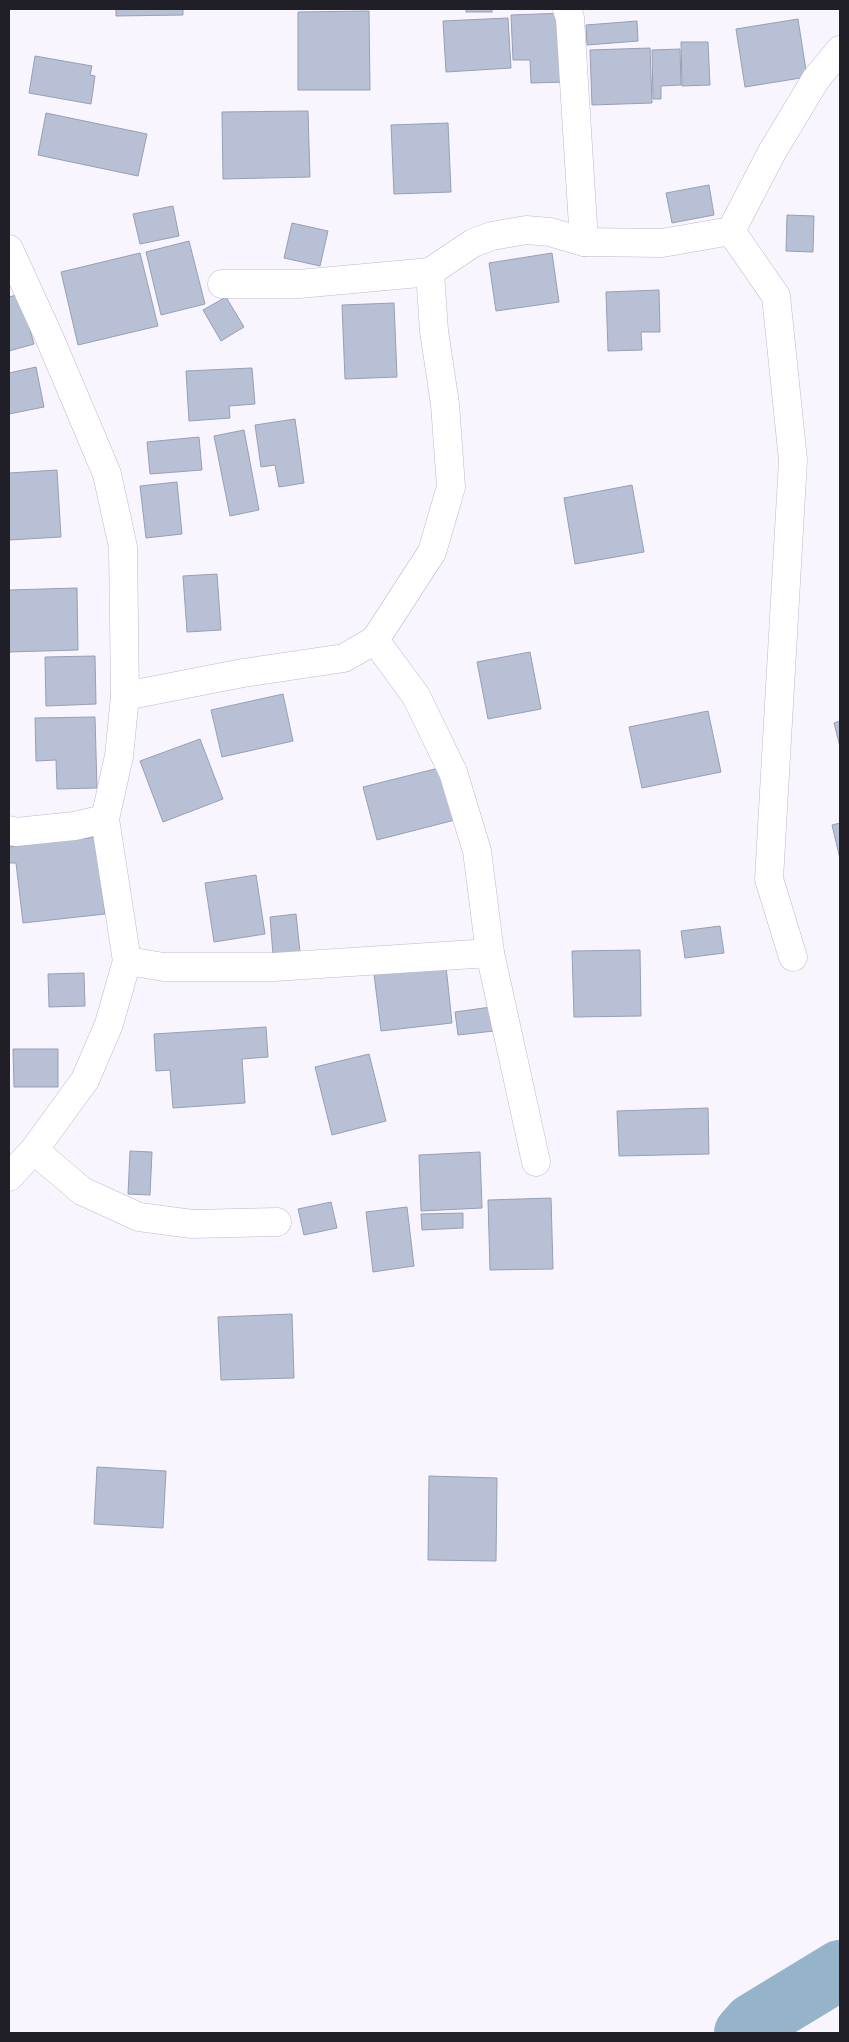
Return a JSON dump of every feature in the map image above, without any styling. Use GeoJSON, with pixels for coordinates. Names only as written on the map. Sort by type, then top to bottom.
{"type":"FeatureCollection","features":[{"type":"Feature","properties":{"kind":"street"},"geometry":{"type":"LineString","coordinates":[[567,9],[570,18],[584,242]]}},
{"type":"Feature","properties":{"kind":"street"},"geometry":{"type":"LineString","coordinates":[[731,231],[772,152],[816,79],[840,50]]}},
{"type":"Feature","properties":{"kind":"street"},"geometry":{"type":"LineString","coordinates":[[222,284],[299,284],[430,272],[473,243],[492,236],[526,230],[550,232],[584,242],[662,243],[731,231]]}},
{"type":"Feature","properties":{"kind":"street"},"geometry":{"type":"LineString","coordinates":[[731,231],[776,296],[793,460],[769,879],[793,958]]}},
{"type":"Feature","properties":{"kind":"street"},"geometry":{"type":"LineString","coordinates":[[9,249],[50,339],[107,474],[124,548],[125,696],[119,756],[105,819],[127,961],[109,1024],[85,1080],[34,1150],[9,1177]]}},
{"type":"Feature","properties":{"kind":"street"},"geometry":{"type":"LineString","coordinates":[[125,696],[243,673],[344,658],[375,640],[432,552],[451,487],[445,404],[434,331],[430,272]]}},
{"type":"Feature","properties":{"kind":"street"},"geometry":{"type":"LineString","coordinates":[[375,640],[416,696],[453,772],[477,851],[490,953],[536,1162]]}},
{"type":"Feature","properties":{"kind":"street"},"geometry":{"type":"LineString","coordinates":[[9,830],[16,832],[74,826],[105,819]]}},
{"type":"Feature","properties":{"kind":"street"},"geometry":{"type":"LineString","coordinates":[[127,961],[164,967],[274,967],[490,953]]}},
{"type":"Feature","properties":{"kind":"street"},"geometry":{"type":"LineString","coordinates":[[34,1150],[82,1191],[139,1217],[192,1224],[277,1222]]}},
{"type":"Feature","properties":{"kind":"building"},"geometry":{"type":"Polygon","coordinates":[[[116,9],[183,9],[183,15],[116,16],[116,9]]]}},
{"type":"Feature","properties":{"kind":"building"},"geometry":{"type":"Polygon","coordinates":[[[466,9],[492,9],[492,12],[466,12],[466,9]]]}},
{"type":"Feature","properties":{"kind":"building"},"geometry":{"type":"Polygon","coordinates":[[[369,11],[370,90],[298,90],[298,12],[369,11]]]}},
{"type":"Feature","properties":{"kind":"building"},"geometry":{"type":"Polygon","coordinates":[[[565,13],[567,82],[531,83],[530,60],[513,60],[511,15],[565,13]]]}},
{"type":"Feature","properties":{"kind":"building"},"geometry":{"type":"Polygon","coordinates":[[[508,18],[511,68],[446,72],[443,21],[508,18]]]}},
{"type":"Feature","properties":{"kind":"building"},"geometry":{"type":"Polygon","coordinates":[[[798,19],[807,77],[745,87],[736,29],[798,19]]]}},
{"type":"Feature","properties":{"kind":"building"},"geometry":{"type":"Polygon","coordinates":[[[637,21],[638,41],[587,45],[586,25],[637,21]]]}},
{"type":"Feature","properties":{"kind":"building"},"geometry":{"type":"Polygon","coordinates":[[[681,42],[708,42],[710,85],[682,86],[681,42]]]}},
{"type":"Feature","properties":{"kind":"building"},"geometry":{"type":"Polygon","coordinates":[[[650,48],[652,103],[592,105],[590,50],[650,48]]]}},
{"type":"Feature","properties":{"kind":"building"},"geometry":{"type":"Polygon","coordinates":[[[680,49],[681,85],[661,86],[661,99],[653,99],[652,50],[680,49]]]}},
{"type":"Feature","properties":{"kind":"building"},"geometry":{"type":"Polygon","coordinates":[[[35,56],[92,66],[90,75],[95,76],[91,104],[29,93],[35,56]]]}},
{"type":"Feature","properties":{"kind":"building"},"geometry":{"type":"Polygon","coordinates":[[[308,111],[310,177],[223,179],[222,112],[308,111]]]}},
{"type":"Feature","properties":{"kind":"building"},"geometry":{"type":"Polygon","coordinates":[[[46,113],[147,134],[138,176],[38,155],[46,113]]]}},
{"type":"Feature","properties":{"kind":"building"},"geometry":{"type":"Polygon","coordinates":[[[448,123],[451,192],[394,194],[391,125],[448,123]]]}},
{"type":"Feature","properties":{"kind":"building"},"geometry":{"type":"Polygon","coordinates":[[[709,185],[714,215],[672,223],[666,193],[709,185]]]}},
{"type":"Feature","properties":{"kind":"building"},"geometry":{"type":"Polygon","coordinates":[[[173,206],[179,236],[140,244],[133,214],[173,206]]]}},
{"type":"Feature","properties":{"kind":"building"},"geometry":{"type":"Polygon","coordinates":[[[787,215],[814,216],[813,252],[786,251],[787,215]]]}},
{"type":"Feature","properties":{"kind":"building"},"geometry":{"type":"Polygon","coordinates":[[[292,223],[328,231],[320,266],[284,258],[292,223]]]}},
{"type":"Feature","properties":{"kind":"building"},"geometry":{"type":"Polygon","coordinates":[[[189,241],[205,304],[161,315],[146,252],[189,241]]]}},
{"type":"Feature","properties":{"kind":"building"},"geometry":{"type":"Polygon","coordinates":[[[140,253],[158,326],[78,345],[61,272],[140,253]]]}},
{"type":"Feature","properties":{"kind":"building"},"geometry":{"type":"Polygon","coordinates":[[[552,253],[559,302],[496,311],[489,263],[552,253]]]}},
{"type":"Feature","properties":{"kind":"building"},"geometry":{"type":"Polygon","coordinates":[[[659,290],[660,332],[641,332],[642,350],[608,351],[606,292],[659,290]]]}},
{"type":"Feature","properties":{"kind":"building"},"geometry":{"type":"Polygon","coordinates":[[[20,294],[34,344],[9,351],[9,297],[20,294]]]}},
{"type":"Feature","properties":{"kind":"building"},"geometry":{"type":"Polygon","coordinates":[[[226,297],[244,327],[221,341],[203,310],[226,297]]]}},
{"type":"Feature","properties":{"kind":"building"},"geometry":{"type":"Polygon","coordinates":[[[394,303],[397,377],[345,379],[342,305],[394,303]]]}},
{"type":"Feature","properties":{"kind":"building"},"geometry":{"type":"Polygon","coordinates":[[[36,367],[44,407],[9,414],[9,373],[36,367]]]}},
{"type":"Feature","properties":{"kind":"building"},"geometry":{"type":"Polygon","coordinates":[[[252,368],[255,404],[229,406],[230,418],[189,421],[186,371],[252,368]]]}},
{"type":"Feature","properties":{"kind":"building"},"geometry":{"type":"Polygon","coordinates":[[[295,419],[304,483],[279,487],[275,465],[261,467],[255,425],[295,419]]]}},
{"type":"Feature","properties":{"kind":"building"},"geometry":{"type":"Polygon","coordinates":[[[244,430],[259,510],[230,516],[214,436],[244,430]]]}},
{"type":"Feature","properties":{"kind":"building"},"geometry":{"type":"Polygon","coordinates":[[[199,437],[202,470],[150,474],[147,442],[199,437]]]}},
{"type":"Feature","properties":{"kind":"building"},"geometry":{"type":"Polygon","coordinates":[[[57,470],[61,537],[9,540],[9,473],[57,470]]]}},
{"type":"Feature","properties":{"kind":"building"},"geometry":{"type":"Polygon","coordinates":[[[177,482],[182,534],[146,538],[140,486],[177,482]]]}},
{"type":"Feature","properties":{"kind":"building"},"geometry":{"type":"Polygon","coordinates":[[[632,485],[644,552],[575,564],[564,498],[632,485]]]}},
{"type":"Feature","properties":{"kind":"building"},"geometry":{"type":"Polygon","coordinates":[[[217,574],[221,630],[187,632],[183,576],[217,574]]]}},
{"type":"Feature","properties":{"kind":"building"},"geometry":{"type":"Polygon","coordinates":[[[77,588],[78,650],[9,652],[9,590],[77,588]]]}},
{"type":"Feature","properties":{"kind":"building"},"geometry":{"type":"Polygon","coordinates":[[[530,652],[541,709],[488,719],[477,662],[530,652]]]}},
{"type":"Feature","properties":{"kind":"building"},"geometry":{"type":"Polygon","coordinates":[[[95,656],[96,704],[46,706],[45,657],[95,656]]]}},
{"type":"Feature","properties":{"kind":"building"},"geometry":{"type":"Polygon","coordinates":[[[283,694],[293,741],[222,757],[211,710],[283,694]]]}},
{"type":"Feature","properties":{"kind":"building"},"geometry":{"type":"Polygon","coordinates":[[[708,711],[721,772],[642,788],[629,727],[708,711]]]}},
{"type":"Feature","properties":{"kind":"building"},"geometry":{"type":"Polygon","coordinates":[[[95,717],[97,788],[57,789],[56,760],[36,761],[35,718],[95,717]]]}},
{"type":"Feature","properties":{"kind":"building"},"geometry":{"type":"Polygon","coordinates":[[[840,721],[840,747],[834,723],[840,721]]]}},
{"type":"Feature","properties":{"kind":"building"},"geometry":{"type":"Polygon","coordinates":[[[200,739],[223,799],[163,822],[140,761],[200,739]]]}},
{"type":"Feature","properties":{"kind":"building"},"geometry":{"type":"Polygon","coordinates":[[[443,767],[455,820],[377,840],[363,787],[443,767]]]}},
{"type":"Feature","properties":{"kind":"building"},"geometry":{"type":"Polygon","coordinates":[[[840,823],[840,859],[832,825],[840,823]]]}},
{"type":"Feature","properties":{"kind":"building"},"geometry":{"type":"Polygon","coordinates":[[[96,837],[105,914],[23,923],[16,863],[9,863],[9,847],[96,837]]]}},
{"type":"Feature","properties":{"kind":"building"},"geometry":{"type":"Polygon","coordinates":[[[256,875],[265,934],[214,942],[205,883],[256,875]]]}},
{"type":"Feature","properties":{"kind":"building"},"geometry":{"type":"Polygon","coordinates":[[[296,914],[300,952],[273,955],[270,917],[296,914]]]}},
{"type":"Feature","properties":{"kind":"building"},"geometry":{"type":"Polygon","coordinates":[[[720,926],[724,953],[685,958],[681,931],[720,926]]]}},
{"type":"Feature","properties":{"kind":"building"},"geometry":{"type":"Polygon","coordinates":[[[640,950],[641,1016],[574,1017],[572,951],[640,950]]]}},
{"type":"Feature","properties":{"kind":"building"},"geometry":{"type":"Polygon","coordinates":[[[446,966],[452,1023],[381,1031],[374,974],[446,966]]]}},
{"type":"Feature","properties":{"kind":"building"},"geometry":{"type":"Polygon","coordinates":[[[84,973],[85,1006],[49,1007],[48,974],[84,973]]]}},
{"type":"Feature","properties":{"kind":"building"},"geometry":{"type":"Polygon","coordinates":[[[491,1007],[494,1031],[458,1035],[455,1012],[491,1007]]]}},
{"type":"Feature","properties":{"kind":"building"},"geometry":{"type":"Polygon","coordinates":[[[266,1027],[268,1057],[242,1059],[245,1103],[173,1108],[170,1070],[156,1071],[154,1034],[266,1027]]]}},
{"type":"Feature","properties":{"kind":"building"},"geometry":{"type":"Polygon","coordinates":[[[13,1049],[58,1049],[58,1087],[14,1087],[13,1049]]]}},
{"type":"Feature","properties":{"kind":"building"},"geometry":{"type":"Polygon","coordinates":[[[369,1054],[386,1121],[332,1135],[315,1067],[369,1054]]]}},
{"type":"Feature","properties":{"kind":"building"},"geometry":{"type":"Polygon","coordinates":[[[708,1108],[709,1154],[619,1156],[617,1111],[708,1108]]]}},
{"type":"Feature","properties":{"kind":"building"},"geometry":{"type":"Polygon","coordinates":[[[130,1151],[152,1152],[150,1195],[128,1194],[130,1151]]]}},
{"type":"Feature","properties":{"kind":"building"},"geometry":{"type":"Polygon","coordinates":[[[480,1152],[482,1208],[421,1211],[419,1155],[480,1152]]]}},
{"type":"Feature","properties":{"kind":"building"},"geometry":{"type":"Polygon","coordinates":[[[551,1198],[553,1269],[490,1270],[488,1200],[551,1198]]]}},
{"type":"Feature","properties":{"kind":"building"},"geometry":{"type":"Polygon","coordinates":[[[331,1202],[337,1228],[304,1235],[298,1209],[331,1202]]]}},
{"type":"Feature","properties":{"kind":"building"},"geometry":{"type":"Polygon","coordinates":[[[407,1207],[414,1266],[373,1272],[366,1212],[407,1207]]]}},
{"type":"Feature","properties":{"kind":"building"},"geometry":{"type":"Polygon","coordinates":[[[463,1213],[463,1228],[422,1230],[421,1214],[463,1213]]]}},
{"type":"Feature","properties":{"kind":"building"},"geometry":{"type":"Polygon","coordinates":[[[292,1314],[294,1378],[221,1380],[218,1317],[292,1314]]]}},
{"type":"Feature","properties":{"kind":"building"},"geometry":{"type":"Polygon","coordinates":[[[97,1467],[166,1471],[163,1528],[94,1524],[97,1467]]]}},
{"type":"Feature","properties":{"kind":"building"},"geometry":{"type":"Polygon","coordinates":[[[429,1476],[497,1478],[496,1561],[428,1560],[429,1476]]]}},
{"type":"Feature","properties":{"kind":"waterway"},"geometry":{"type":"LineString","coordinates":[[744,2033],[753,2023],[840,1970]]}}]}
